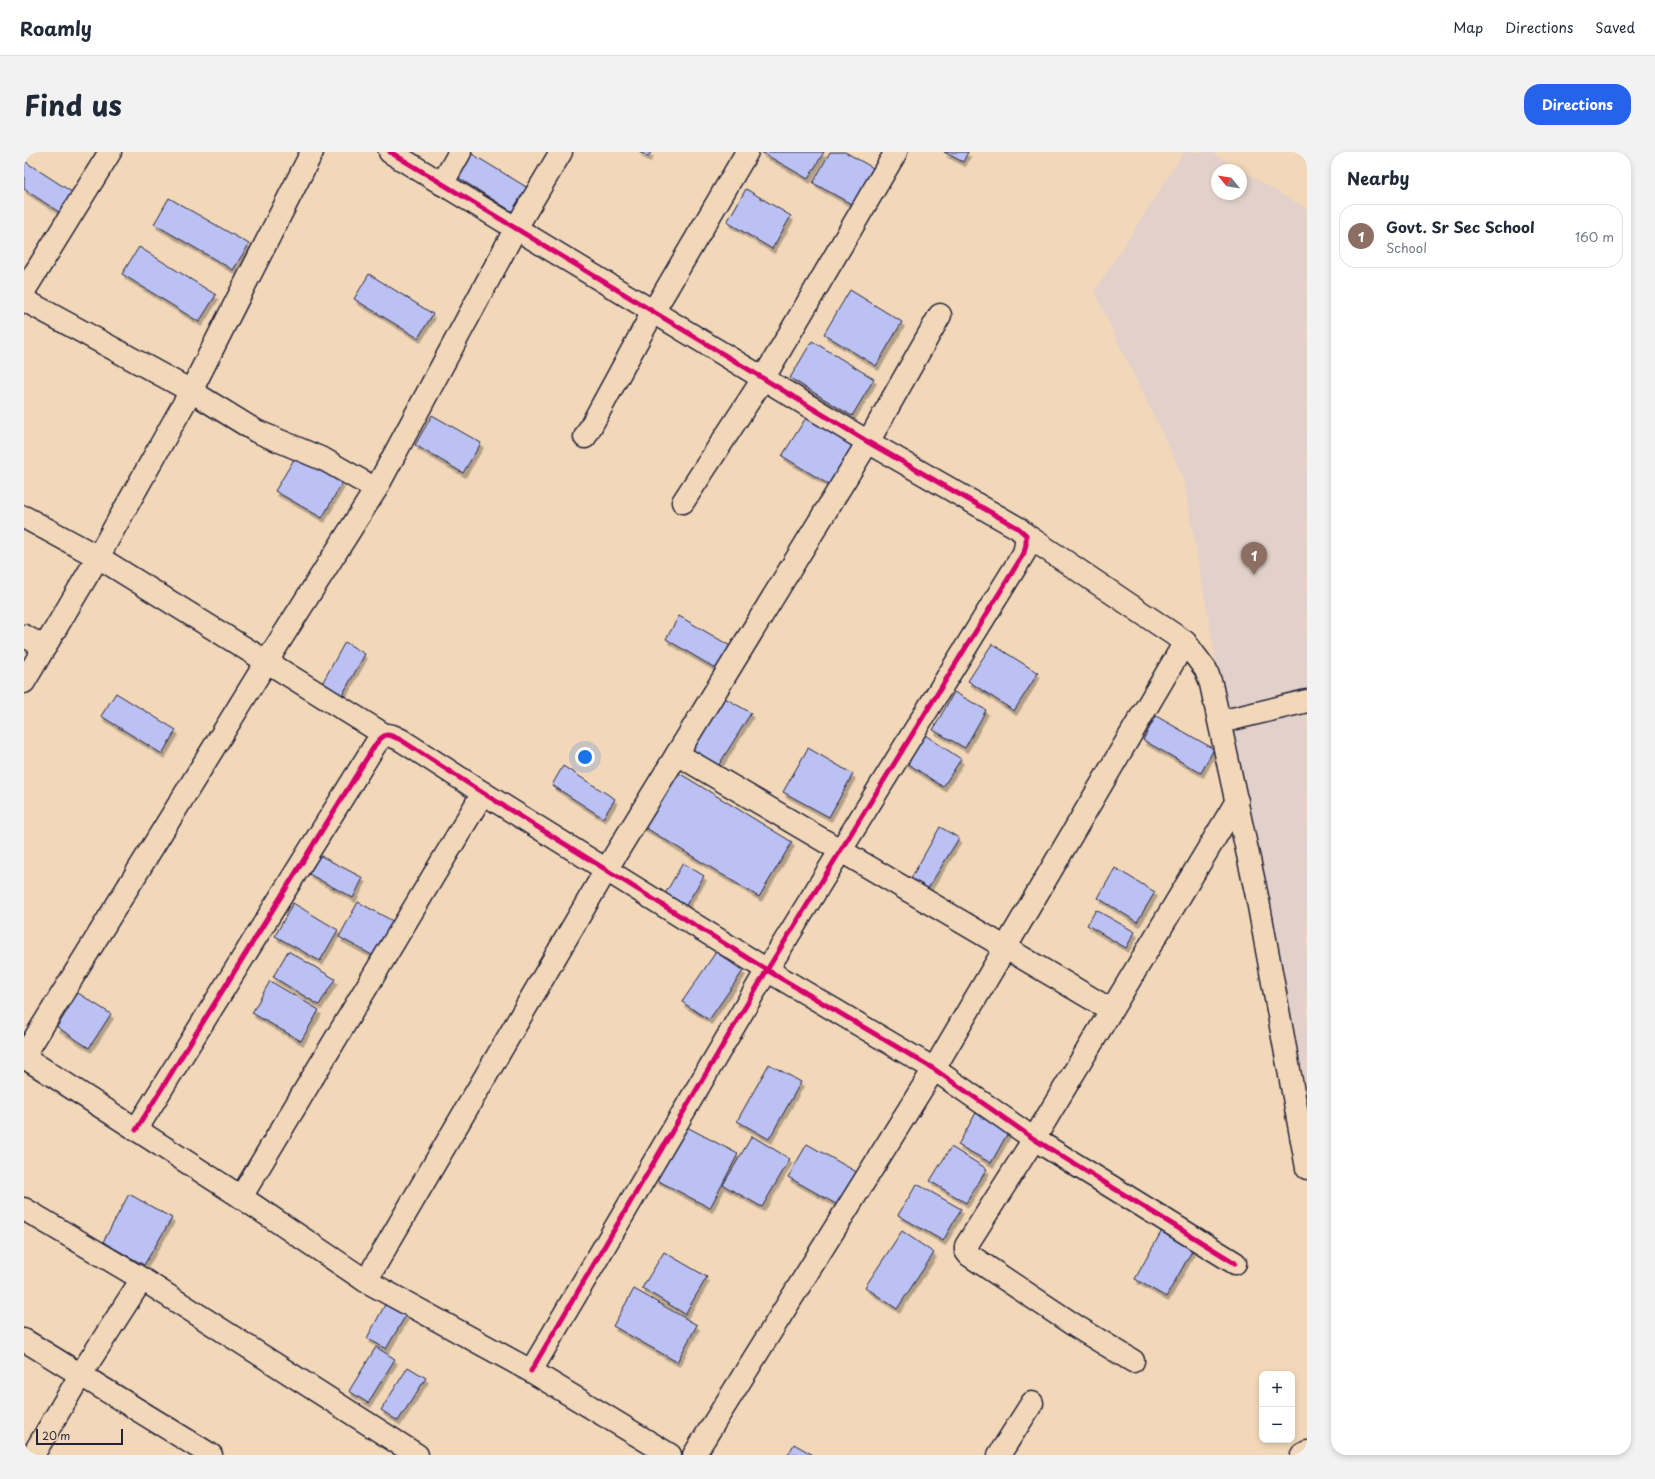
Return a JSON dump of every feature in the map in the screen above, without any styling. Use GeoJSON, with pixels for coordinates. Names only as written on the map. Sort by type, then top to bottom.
{"type":"FeatureCollection","features":[{"type":"Feature","properties":{"kind":"street"},"geometry":{"type":"LineString","coordinates":[[24,291],[110,152]]}},
{"type":"Feature","properties":{"kind":"street"},"geometry":{"type":"LineString","coordinates":[[24,682],[98,557],[191,391],[312,152]]}},
{"type":"Feature","properties":{"kind":"street"},"geometry":{"type":"LineString","coordinates":[[390,152],[868,442],[1018,528],[1026,535],[1185,642],[1206,670],[1220,722],[1258,901],[1307,1168]]}},
{"type":"Feature","properties":{"kind":"street"},"geometry":{"type":"LineString","coordinates":[[442,184],[460,152]]}},
{"type":"Feature","properties":{"kind":"street"},"geometry":{"type":"LineString","coordinates":[[561,152],[516,228],[376,489],[266,661],[24,1057],[241,1197],[366,1281],[531,1370],[670,1455]]}},
{"type":"Feature","properties":{"kind":"street"},"geometry":{"type":"LineString","coordinates":[[585,437],[653,312],[748,152]]}},
{"type":"Feature","properties":{"kind":"street"},"geometry":{"type":"LineString","coordinates":[[683,502],[764,379],[896,152]]}},
{"type":"Feature","properties":{"kind":"street"},"geometry":{"type":"LineString","coordinates":[[24,300],[191,391],[256,431],[325,460],[376,489]]}},
{"type":"Feature","properties":{"kind":"street"},"geometry":{"type":"LineString","coordinates":[[366,1281],[606,870],[868,442],[940,315]]}},
{"type":"Feature","properties":{"kind":"street"},"geometry":{"type":"LineString","coordinates":[[24,517],[98,557],[385,735],[390,734],[401,740],[483,793],[767,970],[934,1069],[1034,1139],[1235,1263]]}},
{"type":"Feature","properties":{"kind":"street"},"geometry":{"type":"LineString","coordinates":[[531,1370],[767,970],[1024,553],[1026,535]]}},
{"type":"Feature","properties":{"kind":"street"},"geometry":{"type":"LineString","coordinates":[[24,636],[45,647]]}},
{"type":"Feature","properties":{"kind":"street"},"geometry":{"type":"LineString","coordinates":[[694,1455],[934,1069],[1185,642]]}},
{"type":"Feature","properties":{"kind":"street"},"geometry":{"type":"LineString","coordinates":[[1220,722],[1307,701]]}},
{"type":"Feature","properties":{"kind":"street"},"geometry":{"type":"LineString","coordinates":[[136,1130],[375,745],[385,735]]}},
{"type":"Feature","properties":{"kind":"street"},"geometry":{"type":"LineString","coordinates":[[677,754],[1111,1010]]}},
{"type":"Feature","properties":{"kind":"street"},"geometry":{"type":"LineString","coordinates":[[241,1197],[483,793]]}},
{"type":"Feature","properties":{"kind":"street"},"geometry":{"type":"LineString","coordinates":[[1133,1361],[1071,1323],[969,1255],[966,1251],[966,1246],[1034,1139],[1237,801]]}},
{"type":"Feature","properties":{"kind":"street"},"geometry":{"type":"LineString","coordinates":[[24,1208],[142,1279],[417,1455]]}},
{"type":"Feature","properties":{"kind":"street"},"geometry":{"type":"LineString","coordinates":[[33,1455],[81,1374],[142,1279]]}},
{"type":"Feature","properties":{"kind":"street"},"geometry":{"type":"LineString","coordinates":[[24,1340],[211,1455]]}},
{"type":"Feature","properties":{"kind":"street"},"geometry":{"type":"LineString","coordinates":[[999,1455],[1032,1403]]}},
{"type":"Feature","properties":{"kind":"street"},"geometry":{"type":"LineString","coordinates":[[1302,1455],[1307,1452]]}},
{"type":"Feature","properties":{"kind":"shaded area"},"geometry":{"type":"Polygon","coordinates":[[[1184,152],[1211,152],[1231,164],[1211,164],[1211,200],[1247,200],[1247,173],[1307,209],[1307,1096],[1284,976],[1218,672],[1183,477],[1094,292],[1184,152]]]}},
{"type":"Feature","properties":{"kind":"building"},"geometry":{"type":"Polygon","coordinates":[[[639,152],[651,152],[648,157],[639,152]]]}},
{"type":"Feature","properties":{"kind":"building"},"geometry":{"type":"Polygon","coordinates":[[[761,152],[824,152],[808,179],[761,152]]]}},
{"type":"Feature","properties":{"kind":"building"},"geometry":{"type":"Polygon","coordinates":[[[830,152],[845,152],[875,169],[855,206],[813,183],[830,152]]]}},
{"type":"Feature","properties":{"kind":"building"},"geometry":{"type":"Polygon","coordinates":[[[944,152],[968,152],[963,162],[944,152]]]}},
{"type":"Feature","properties":{"kind":"building"},"geometry":{"type":"Polygon","coordinates":[[[472,154],[528,188],[513,212],[457,177],[472,154]]]}},
{"type":"Feature","properties":{"kind":"building"},"geometry":{"type":"Polygon","coordinates":[[[24,161],[78,196],[65,216],[24,189],[24,161]]]}},
{"type":"Feature","properties":{"kind":"building"},"geometry":{"type":"Polygon","coordinates":[[[746,189],[791,216],[772,249],[727,222],[746,189]]]}},
{"type":"Feature","properties":{"kind":"building"},"geometry":{"type":"Polygon","coordinates":[[[169,198],[249,244],[233,270],[154,224],[169,198]]]}},
{"type":"Feature","properties":{"kind":"building"},"geometry":{"type":"Polygon","coordinates":[[[139,247],[216,295],[199,322],[122,274],[139,247]]]}},
{"type":"Feature","properties":{"kind":"building"},"geometry":{"type":"Polygon","coordinates":[[[369,274],[433,314],[418,338],[354,299],[369,274]]]}},
{"type":"Feature","properties":{"kind":"building"},"geometry":{"type":"Polygon","coordinates":[[[850,290],[902,322],[876,366],[824,334],[850,290]]]}},
{"type":"Feature","properties":{"kind":"building"},"geometry":{"type":"Polygon","coordinates":[[[812,341],[874,379],[852,416],[790,378],[812,341]]]}},
{"type":"Feature","properties":{"kind":"building"},"geometry":{"type":"Polygon","coordinates":[[[809,413],[863,445],[836,489],[782,456],[809,413]]]}},
{"type":"Feature","properties":{"kind":"building"},"geometry":{"type":"Polygon","coordinates":[[[432,415],[481,443],[463,473],[415,445],[432,415]]]}},
{"type":"Feature","properties":{"kind":"building"},"geometry":{"type":"Polygon","coordinates":[[[296,456],[342,483],[322,518],[275,491],[296,456]]]}},
{"type":"Feature","properties":{"kind":"building"},"geometry":{"type":"Polygon","coordinates":[[[679,616],[732,647],[718,670],[666,639],[679,616]]]}},
{"type":"Feature","properties":{"kind":"building"},"geometry":{"type":"Polygon","coordinates":[[[345,642],[365,654],[340,699],[320,687],[345,642]]]}},
{"type":"Feature","properties":{"kind":"building"},"geometry":{"type":"Polygon","coordinates":[[[992,644],[1038,673],[1014,711],[968,681],[992,644]]]}},
{"type":"Feature","properties":{"kind":"building"},"geometry":{"type":"Polygon","coordinates":[[[954,692],[986,710],[965,748],[933,730],[954,692]]]}},
{"type":"Feature","properties":{"kind":"building"},"geometry":{"type":"Polygon","coordinates":[[[116,693],[176,730],[162,754],[101,716],[116,693]]]}},
{"type":"Feature","properties":{"kind":"building"},"geometry":{"type":"Polygon","coordinates":[[[720,695],[751,713],[715,771],[685,752],[720,695]]]}},
{"type":"Feature","properties":{"kind":"building"},"geometry":{"type":"Polygon","coordinates":[[[1156,716],[1214,749],[1201,773],[1143,740],[1156,716]]]}},
{"type":"Feature","properties":{"kind":"building"},"geometry":{"type":"Polygon","coordinates":[[[919,731],[961,759],[943,787],[901,759],[919,731]]]}},
{"type":"Feature","properties":{"kind":"building"},"geometry":{"type":"Polygon","coordinates":[[[808,748],[853,774],[829,817],[783,792],[808,748]]]}},
{"type":"Feature","properties":{"kind":"building"},"geometry":{"type":"Polygon","coordinates":[[[563,766],[615,799],[603,818],[552,785],[563,766]]]}},
{"type":"Feature","properties":{"kind":"building"},"geometry":{"type":"Polygon","coordinates":[[[674,770],[792,842],[759,897],[641,825],[674,770]]]}},
{"type":"Feature","properties":{"kind":"building"},"geometry":{"type":"Polygon","coordinates":[[[940,827],[959,838],[927,890],[910,880],[940,827]]]}},
{"type":"Feature","properties":{"kind":"building"},"geometry":{"type":"Polygon","coordinates":[[[319,855],[363,878],[353,898],[309,874],[319,855]]]}},
{"type":"Feature","properties":{"kind":"building"},"geometry":{"type":"Polygon","coordinates":[[[683,863],[704,876],[683,910],[662,899],[683,863]]]}},
{"type":"Feature","properties":{"kind":"building"},"geometry":{"type":"Polygon","coordinates":[[[1115,868],[1155,892],[1137,922],[1098,898],[1115,868]]]}},
{"type":"Feature","properties":{"kind":"building"},"geometry":{"type":"Polygon","coordinates":[[[358,902],[400,925],[381,960],[339,937],[358,902]]]}},
{"type":"Feature","properties":{"kind":"building"},"geometry":{"type":"Polygon","coordinates":[[[293,903],[338,930],[320,961],[275,936],[293,903]]]}},
{"type":"Feature","properties":{"kind":"building"},"geometry":{"type":"Polygon","coordinates":[[[1096,910],[1135,932],[1126,948],[1087,925],[1096,910]]]}},
{"type":"Feature","properties":{"kind":"building"},"geometry":{"type":"Polygon","coordinates":[[[288,951],[335,979],[319,1005],[273,977],[288,951]]]}},
{"type":"Feature","properties":{"kind":"building"},"geometry":{"type":"Polygon","coordinates":[[[716,952],[743,971],[709,1020],[682,1002],[716,952]]]}},
{"type":"Feature","properties":{"kind":"building"},"geometry":{"type":"Polygon","coordinates":[[[270,981],[319,1010],[301,1041],[252,1013],[270,981]]]}},
{"type":"Feature","properties":{"kind":"building"},"geometry":{"type":"Polygon","coordinates":[[[78,993],[111,1014],[89,1048],[57,1027],[78,993]]]}},
{"type":"Feature","properties":{"kind":"building"},"geometry":{"type":"Polygon","coordinates":[[[769,1064],[801,1082],[769,1139],[737,1121],[769,1064]]]}},
{"type":"Feature","properties":{"kind":"building"},"geometry":{"type":"Polygon","coordinates":[[[977,1111],[1010,1129],[991,1163],[958,1145],[977,1111]]]}},
{"type":"Feature","properties":{"kind":"building"},"geometry":{"type":"Polygon","coordinates":[[[683,1125],[738,1154],[710,1208],[655,1179],[683,1125]]]}},
{"type":"Feature","properties":{"kind":"building"},"geometry":{"type":"Polygon","coordinates":[[[752,1136],[790,1159],[762,1207],[723,1185],[752,1136]]]}},
{"type":"Feature","properties":{"kind":"building"},"geometry":{"type":"Polygon","coordinates":[[[807,1144],[862,1175],[843,1208],[788,1177],[807,1144]]]}},
{"type":"Feature","properties":{"kind":"building"},"geometry":{"type":"Polygon","coordinates":[[[951,1147],[987,1169],[966,1203],[930,1181],[951,1147]]]}},
{"type":"Feature","properties":{"kind":"building"},"geometry":{"type":"Polygon","coordinates":[[[917,1184],[961,1209],[943,1241],[898,1215],[917,1184]]]}},
{"type":"Feature","properties":{"kind":"building"},"geometry":{"type":"Polygon","coordinates":[[[129,1194],[172,1218],[144,1265],[103,1242],[129,1194]]]}},
{"type":"Feature","properties":{"kind":"building"},"geometry":{"type":"Polygon","coordinates":[[[1165,1225],[1197,1242],[1166,1297],[1135,1279],[1165,1225]]]}},
{"type":"Feature","properties":{"kind":"building"},"geometry":{"type":"Polygon","coordinates":[[[902,1231],[934,1253],[897,1309],[865,1287],[902,1231]]]}},
{"type":"Feature","properties":{"kind":"building"},"geometry":{"type":"Polygon","coordinates":[[[664,1252],[707,1277],[685,1314],[642,1288],[664,1252]]]}},
{"type":"Feature","properties":{"kind":"building"},"geometry":{"type":"Polygon","coordinates":[[[634,1289],[697,1325],[677,1362],[613,1326],[634,1289]]]}},
{"type":"Feature","properties":{"kind":"building"},"geometry":{"type":"Polygon","coordinates":[[[386,1303],[406,1315],[386,1349],[367,1338],[386,1303]]]}},
{"type":"Feature","properties":{"kind":"building"},"geometry":{"type":"Polygon","coordinates":[[[376,1347],[395,1359],[368,1403],[349,1391],[376,1347]]]}},
{"type":"Feature","properties":{"kind":"building"},"geometry":{"type":"Polygon","coordinates":[[[408,1367],[426,1378],[398,1421],[381,1410],[408,1367]]]}},
{"type":"Feature","properties":{"kind":"building"},"geometry":{"type":"Polygon","coordinates":[[[794,1444],[813,1455],[788,1455],[794,1444]]]}},
{"type":"Feature","properties":{"kind":"cycle path"},"geometry":{"type":"LineString","coordinates":[[390,152],[868,442],[1018,528],[1026,535],[1024,553],[767,970],[531,1371]]}},
{"type":"Feature","properties":{"kind":"cycle path"},"geometry":{"type":"LineString","coordinates":[[136,1130],[375,745],[381,738],[389,735],[401,740],[483,793],[767,970],[934,1069],[1034,1139],[1235,1263]]}},
{"type":"Feature","properties":{"kind":"place","name":"Govt. Sr Sec School"},"geometry":{"type":"Point","coordinates":[1254,575]}}]}
